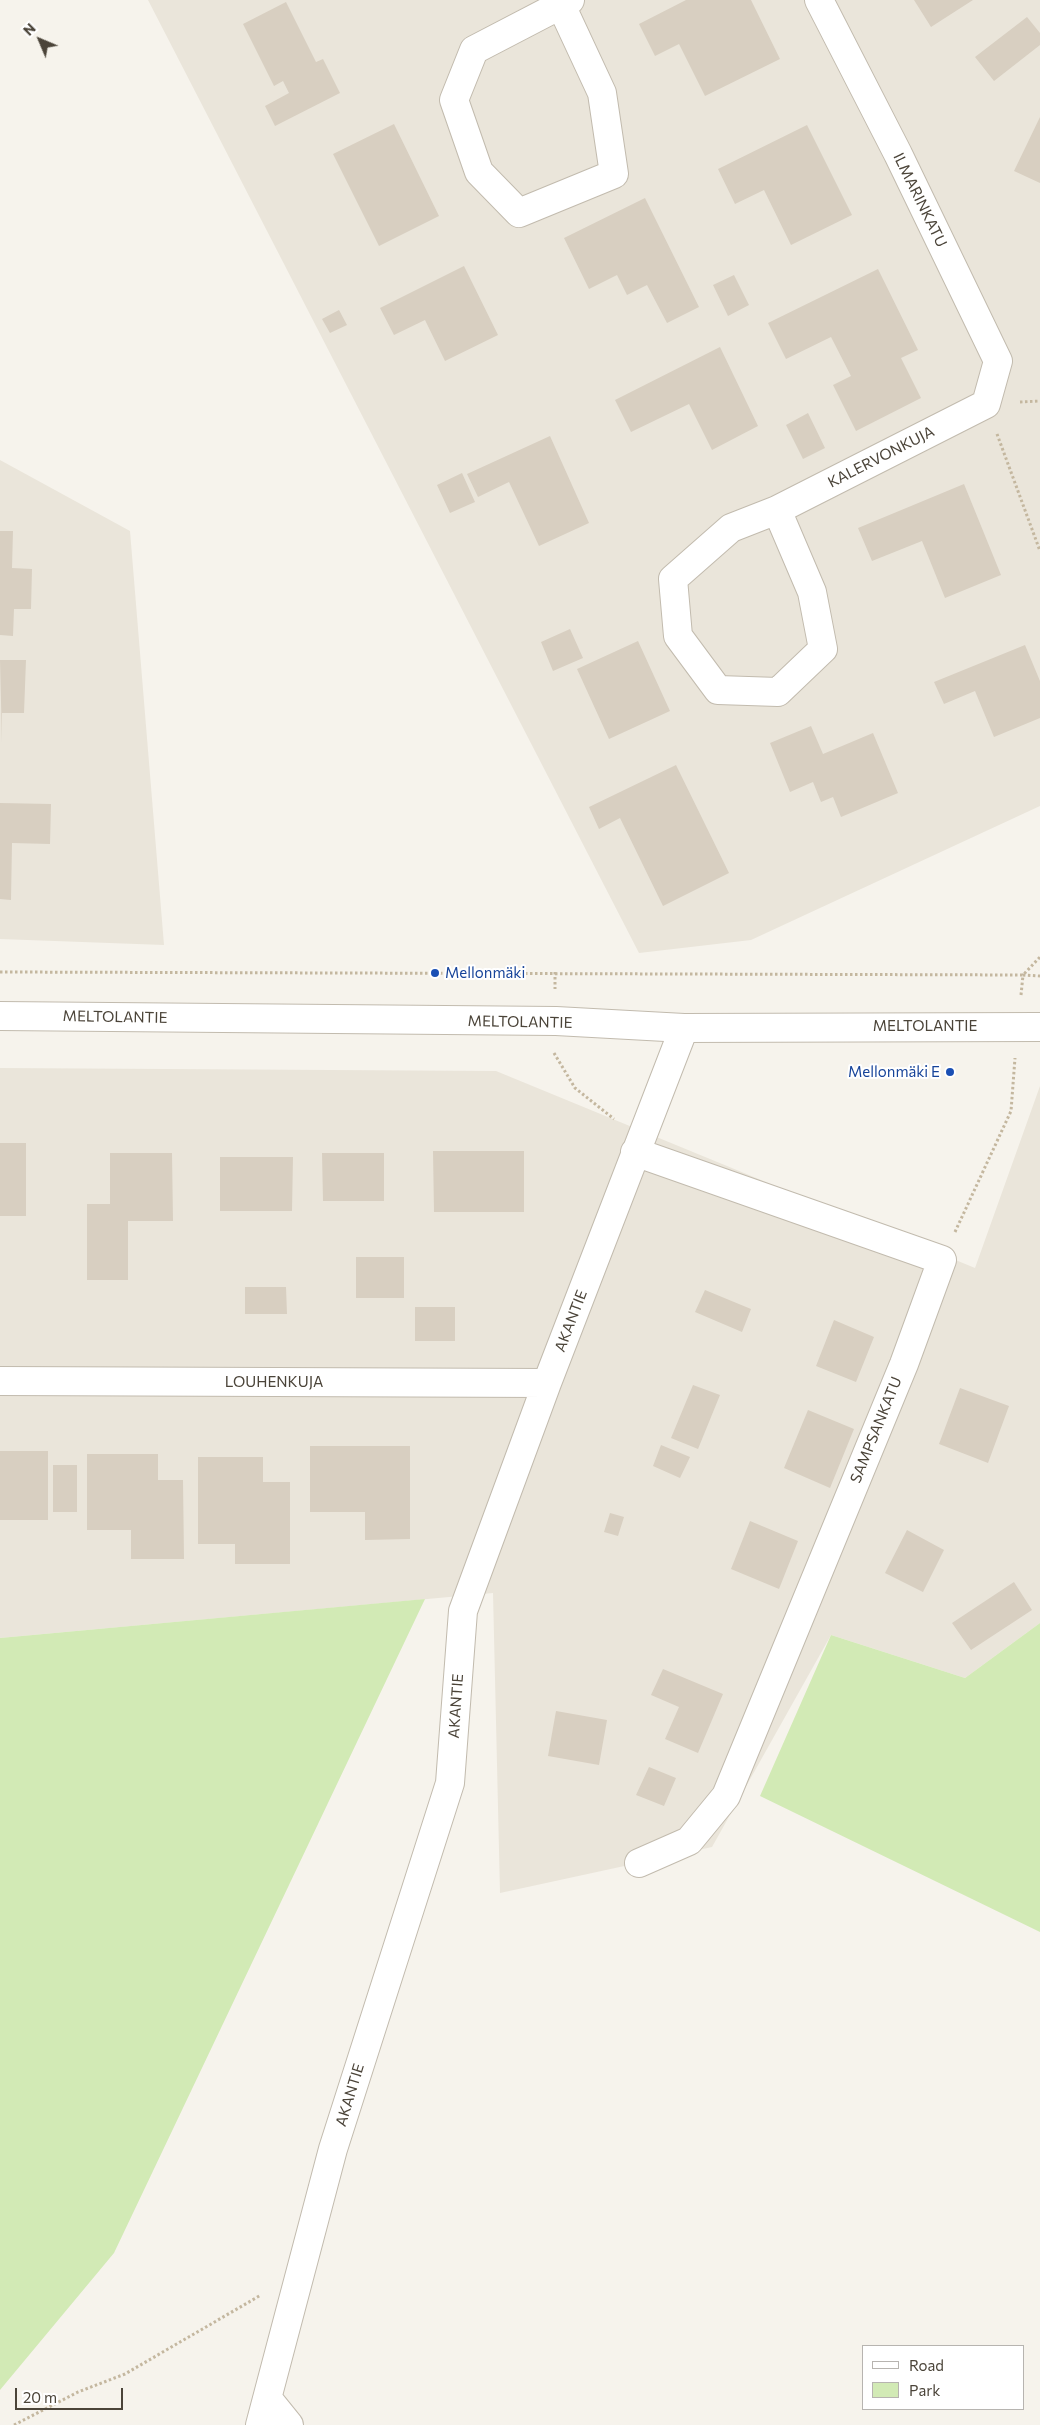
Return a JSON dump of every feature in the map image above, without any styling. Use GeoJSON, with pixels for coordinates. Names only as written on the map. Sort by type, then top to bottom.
{"type":"FeatureCollection","features":[{"type":"Feature","properties":{"kind":"street","name":"ILMARINKATU"},"geometry":{"type":"LineString","coordinates":[[819,0],[898,154],[998,361],[986,404]]}},
{"type":"Feature","properties":{"kind":"street"},"geometry":{"type":"LineString","coordinates":[[566,2],[602,93],[614,174],[519,213],[479,172],[454,100],[474,50],[566,2]]}},
{"type":"Feature","properties":{"kind":"street","name":"KALERVONKUJA"},"geometry":{"type":"LineString","coordinates":[[777,510],[812,592],[823,649],[778,692],[718,690],[678,636],[673,579],[731,528],[777,510],[986,404]]}},
{"type":"Feature","properties":{"kind":"street","name":"MELTOLANTIE"},"geometry":{"type":"LineString","coordinates":[[0,1016],[556,1022],[684,1028],[1029,1026]]}},
{"type":"Feature","properties":{"kind":"street","name":"AKANTIE"},"geometry":{"type":"LineString","coordinates":[[260,2425],[333,2149],[450,1783],[463,1611],[547,1383],[684,1028]]}},
{"type":"Feature","properties":{"kind":"street"},"geometry":{"type":"LineString","coordinates":[[635,1152],[942,1260]]}},
{"type":"Feature","properties":{"kind":"street","name":"SAMPSANKATU"},"geometry":{"type":"LineString","coordinates":[[639,1863],[689,1841],[726,1796],[904,1364],[942,1260]]}},
{"type":"Feature","properties":{"kind":"street","name":"LOUHENKUJA"},"geometry":{"type":"LineString","coordinates":[[0,1380],[547,1383]]}},
{"type":"Feature","properties":{"kind":"street"},"geometry":{"type":"LineString","coordinates":[[268,2399],[289,2425]]}},
{"type":"Feature","properties":{"kind":"path"},"geometry":{"type":"LineString","coordinates":[[986,404],[1040,551]]}},
{"type":"Feature","properties":{"kind":"path"},"geometry":{"type":"LineString","coordinates":[[1023,976],[1040,958]]}},
{"type":"Feature","properties":{"kind":"path"},"geometry":{"type":"LineString","coordinates":[[0,972],[555,972],[1040,976]]}},
{"type":"Feature","properties":{"kind":"path"},"geometry":{"type":"LineString","coordinates":[[555,972],[556,1022],[554,1054],[575,1088],[612,1116],[635,1152]]}},
{"type":"Feature","properties":{"kind":"path"},"geometry":{"type":"LineString","coordinates":[[942,1260],[1011,1111],[1029,1026],[1023,976]]}},
{"type":"Feature","properties":{"kind":"path"},"geometry":{"type":"LineString","coordinates":[[14,2425],[78,2392],[125,2374],[299,2272]]}},
{"type":"Feature","properties":{"kind":"shaded area"},"geometry":{"type":"Polygon","coordinates":[[[148,0],[1040,0],[1040,806],[751,940],[639,953],[148,0]]]}},
{"type":"Feature","properties":{"kind":"shaded area"},"geometry":{"type":"Polygon","coordinates":[[[0,460],[130,531],[164,945],[0,939],[0,460]]]}},
{"type":"Feature","properties":{"kind":"shaded area"},"geometry":{"type":"Polygon","coordinates":[[[0,1068],[496,1071],[975,1268],[1040,1086],[1040,1623],[965,1678],[831,1635],[712,1847],[500,1893],[493,1593],[0,1638],[0,1068]]]}},
{"type":"Feature","properties":{"kind":"green space"},"geometry":{"type":"Polygon","coordinates":[[[425,1599],[114,2253],[0,2390],[0,1638],[425,1599]]]}},
{"type":"Feature","properties":{"kind":"green space"},"geometry":{"type":"Polygon","coordinates":[[[1040,1623],[1040,1932],[760,1796],[831,1635],[965,1678],[1040,1623]]]}},
{"type":"Feature","properties":{"kind":"building"},"geometry":{"type":"Polygon","coordinates":[[[686,0],[751,0],[780,59],[705,96],[679,44],[655,56],[639,24],[686,0]]]}},
{"type":"Feature","properties":{"kind":"building"},"geometry":{"type":"Polygon","coordinates":[[[914,0],[973,0],[931,27],[914,0]]]}},
{"type":"Feature","properties":{"kind":"building"},"geometry":{"type":"Polygon","coordinates":[[[286,2],[316,62],[323,59],[340,93],[275,126],[265,106],[289,93],[283,81],[274,86],[243,24],[286,2]]]}},
{"type":"Feature","properties":{"kind":"building"},"geometry":{"type":"Polygon","coordinates":[[[1027,17],[1040,33],[1040,45],[994,81],[975,57],[1027,17]]]}},
{"type":"Feature","properties":{"kind":"building"},"geometry":{"type":"Polygon","coordinates":[[[1040,117],[1040,183],[1014,171],[1040,117]]]}},
{"type":"Feature","properties":{"kind":"building"},"geometry":{"type":"Polygon","coordinates":[[[394,124],[439,216],[379,246],[333,154],[394,124]]]}},
{"type":"Feature","properties":{"kind":"building"},"geometry":{"type":"Polygon","coordinates":[[[807,125],[852,215],[791,245],[764,190],[735,204],[718,169],[807,125]]]}},
{"type":"Feature","properties":{"kind":"building"},"geometry":{"type":"Polygon","coordinates":[[[645,198],[699,307],[667,323],[647,285],[627,295],[617,275],[589,289],[564,238],[645,198]]]}},
{"type":"Feature","properties":{"kind":"building"},"geometry":{"type":"Polygon","coordinates":[[[464,266],[498,335],[445,361],[425,320],[394,335],[380,308],[464,266]]]}},
{"type":"Feature","properties":{"kind":"building"},"geometry":{"type":"Polygon","coordinates":[[[878,269],[918,350],[901,358],[921,398],[856,431],[833,385],[851,376],[831,337],[786,359],[768,323],[878,269]]]}},
{"type":"Feature","properties":{"kind":"building"},"geometry":{"type":"Polygon","coordinates":[[[734,275],[749,305],[728,316],[713,285],[734,275]]]}},
{"type":"Feature","properties":{"kind":"building"},"geometry":{"type":"Polygon","coordinates":[[[339,310],[347,325],[330,333],[322,319],[339,310]]]}},
{"type":"Feature","properties":{"kind":"building"},"geometry":{"type":"Polygon","coordinates":[[[720,347],[758,426],[712,450],[689,404],[631,432],[615,400],[720,347]]]}},
{"type":"Feature","properties":{"kind":"building"},"geometry":{"type":"Polygon","coordinates":[[[808,413],[825,448],[803,459],[786,425],[808,413]]]}},
{"type":"Feature","properties":{"kind":"building"},"geometry":{"type":"Polygon","coordinates":[[[550,436],[589,523],[539,546],[509,482],[478,497],[467,474],[550,436]]]}},
{"type":"Feature","properties":{"kind":"building"},"geometry":{"type":"Polygon","coordinates":[[[462,473],[475,502],[450,513],[437,485],[462,473]]]}},
{"type":"Feature","properties":{"kind":"building"},"geometry":{"type":"Polygon","coordinates":[[[964,484],[1001,575],[945,598],[922,541],[872,561],[858,528],[964,484]]]}},
{"type":"Feature","properties":{"kind":"building"},"geometry":{"type":"Polygon","coordinates":[[[0,531],[13,531],[12,568],[32,569],[31,609],[14,609],[13,636],[0,635],[0,531]]]}},
{"type":"Feature","properties":{"kind":"building"},"geometry":{"type":"Polygon","coordinates":[[[570,629],[583,658],[553,671],[541,642],[570,629]]]}},
{"type":"Feature","properties":{"kind":"building"},"geometry":{"type":"Polygon","coordinates":[[[638,641],[670,711],[609,739],[577,669],[638,641]]]}},
{"type":"Feature","properties":{"kind":"building"},"geometry":{"type":"Polygon","coordinates":[[[1025,645],[1040,681],[1040,718],[994,737],[975,691],[944,704],[934,682],[1025,645]]]}},
{"type":"Feature","properties":{"kind":"building"},"geometry":{"type":"Polygon","coordinates":[[[0,660],[26,660],[24,713],[2,713],[2,743],[0,660]]]}},
{"type":"Feature","properties":{"kind":"building"},"geometry":{"type":"Polygon","coordinates":[[[811,726],[823,754],[873,733],[898,793],[841,817],[833,797],[821,802],[813,782],[790,792],[770,743],[811,726]]]}},
{"type":"Feature","properties":{"kind":"building"},"geometry":{"type":"Polygon","coordinates":[[[676,765],[729,873],[663,906],[620,818],[599,829],[589,807],[676,765]]]}},
{"type":"Feature","properties":{"kind":"building"},"geometry":{"type":"Polygon","coordinates":[[[0,803],[51,804],[50,844],[12,843],[11,900],[0,899],[0,803]]]}},
{"type":"Feature","properties":{"kind":"building"},"geometry":{"type":"Polygon","coordinates":[[[0,1143],[26,1143],[26,1216],[0,1216],[0,1143]]]}},
{"type":"Feature","properties":{"kind":"building"},"geometry":{"type":"Polygon","coordinates":[[[433,1151],[524,1151],[524,1212],[434,1212],[433,1151]]]}},
{"type":"Feature","properties":{"kind":"building"},"geometry":{"type":"Polygon","coordinates":[[[110,1153],[172,1153],[173,1221],[128,1221],[128,1280],[87,1280],[87,1204],[110,1204],[110,1153]]]}},
{"type":"Feature","properties":{"kind":"building"},"geometry":{"type":"Polygon","coordinates":[[[322,1153],[384,1153],[384,1201],[323,1201],[322,1153]]]}},
{"type":"Feature","properties":{"kind":"building"},"geometry":{"type":"Polygon","coordinates":[[[220,1157],[293,1157],[292,1211],[220,1211],[220,1157]]]}},
{"type":"Feature","properties":{"kind":"building"},"geometry":{"type":"Polygon","coordinates":[[[356,1257],[404,1257],[404,1298],[356,1298],[356,1257]]]}},
{"type":"Feature","properties":{"kind":"building"},"geometry":{"type":"Polygon","coordinates":[[[245,1287],[286,1287],[287,1314],[245,1314],[245,1287]]]}},
{"type":"Feature","properties":{"kind":"building"},"geometry":{"type":"Polygon","coordinates":[[[705,1290],[751,1309],[742,1332],[695,1312],[705,1290]]]}},
{"type":"Feature","properties":{"kind":"building"},"geometry":{"type":"Polygon","coordinates":[[[415,1307],[455,1307],[455,1341],[415,1341],[415,1307]]]}},
{"type":"Feature","properties":{"kind":"building"},"geometry":{"type":"Polygon","coordinates":[[[834,1320],[874,1337],[856,1382],[816,1366],[834,1320]]]}},
{"type":"Feature","properties":{"kind":"building"},"geometry":{"type":"Polygon","coordinates":[[[693,1385],[720,1395],[698,1449],[671,1438],[693,1385]]]}},
{"type":"Feature","properties":{"kind":"building"},"geometry":{"type":"Polygon","coordinates":[[[960,1388],[1009,1406],[988,1463],[939,1444],[960,1388]]]}},
{"type":"Feature","properties":{"kind":"building"},"geometry":{"type":"Polygon","coordinates":[[[808,1410],[854,1429],[830,1488],[784,1468],[808,1410]]]}},
{"type":"Feature","properties":{"kind":"building"},"geometry":{"type":"Polygon","coordinates":[[[661,1445],[690,1457],[680,1478],[653,1466],[661,1445]]]}},
{"type":"Feature","properties":{"kind":"building"},"geometry":{"type":"Polygon","coordinates":[[[310,1446],[410,1446],[410,1539],[365,1540],[365,1512],[310,1512],[310,1446]]]}},
{"type":"Feature","properties":{"kind":"building"},"geometry":{"type":"Polygon","coordinates":[[[0,1451],[48,1451],[48,1520],[0,1520],[0,1451]]]}},
{"type":"Feature","properties":{"kind":"building"},"geometry":{"type":"Polygon","coordinates":[[[87,1454],[158,1454],[158,1480],[183,1480],[184,1559],[131,1559],[131,1530],[87,1530],[87,1454]]]}},
{"type":"Feature","properties":{"kind":"building"},"geometry":{"type":"Polygon","coordinates":[[[198,1457],[263,1457],[263,1482],[290,1482],[290,1564],[235,1564],[235,1544],[198,1544],[198,1457]]]}},
{"type":"Feature","properties":{"kind":"building"},"geometry":{"type":"Polygon","coordinates":[[[53,1465],[77,1465],[77,1512],[53,1512],[53,1465]]]}},
{"type":"Feature","properties":{"kind":"building"},"geometry":{"type":"Polygon","coordinates":[[[610,1513],[624,1517],[618,1536],[604,1532],[610,1513]]]}},
{"type":"Feature","properties":{"kind":"building"},"geometry":{"type":"Polygon","coordinates":[[[750,1521],[798,1541],[779,1589],[731,1569],[750,1521]]]}},
{"type":"Feature","properties":{"kind":"building"},"geometry":{"type":"Polygon","coordinates":[[[907,1530],[944,1550],[923,1592],[885,1573],[907,1530]]]}},
{"type":"Feature","properties":{"kind":"building"},"geometry":{"type":"Polygon","coordinates":[[[1014,1582],[1032,1610],[971,1650],[952,1623],[1014,1582]]]}},
{"type":"Feature","properties":{"kind":"building"},"geometry":{"type":"Polygon","coordinates":[[[663,1669],[723,1694],[698,1753],[665,1739],[679,1707],[651,1695],[663,1669]]]}},
{"type":"Feature","properties":{"kind":"building"},"geometry":{"type":"Polygon","coordinates":[[[556,1711],[607,1720],[599,1765],[548,1756],[556,1711]]]}},
{"type":"Feature","properties":{"kind":"building"},"geometry":{"type":"Polygon","coordinates":[[[649,1767],[676,1778],[664,1806],[636,1795],[649,1767]]]}},
{"type":"Feature","properties":{"kind":"place","name":"Mellonmäki"},"geometry":{"type":"Point","coordinates":[435,973]}},
{"type":"Feature","properties":{"kind":"place","name":"Mellonmäki E"},"geometry":{"type":"Point","coordinates":[950,1072]}}]}
